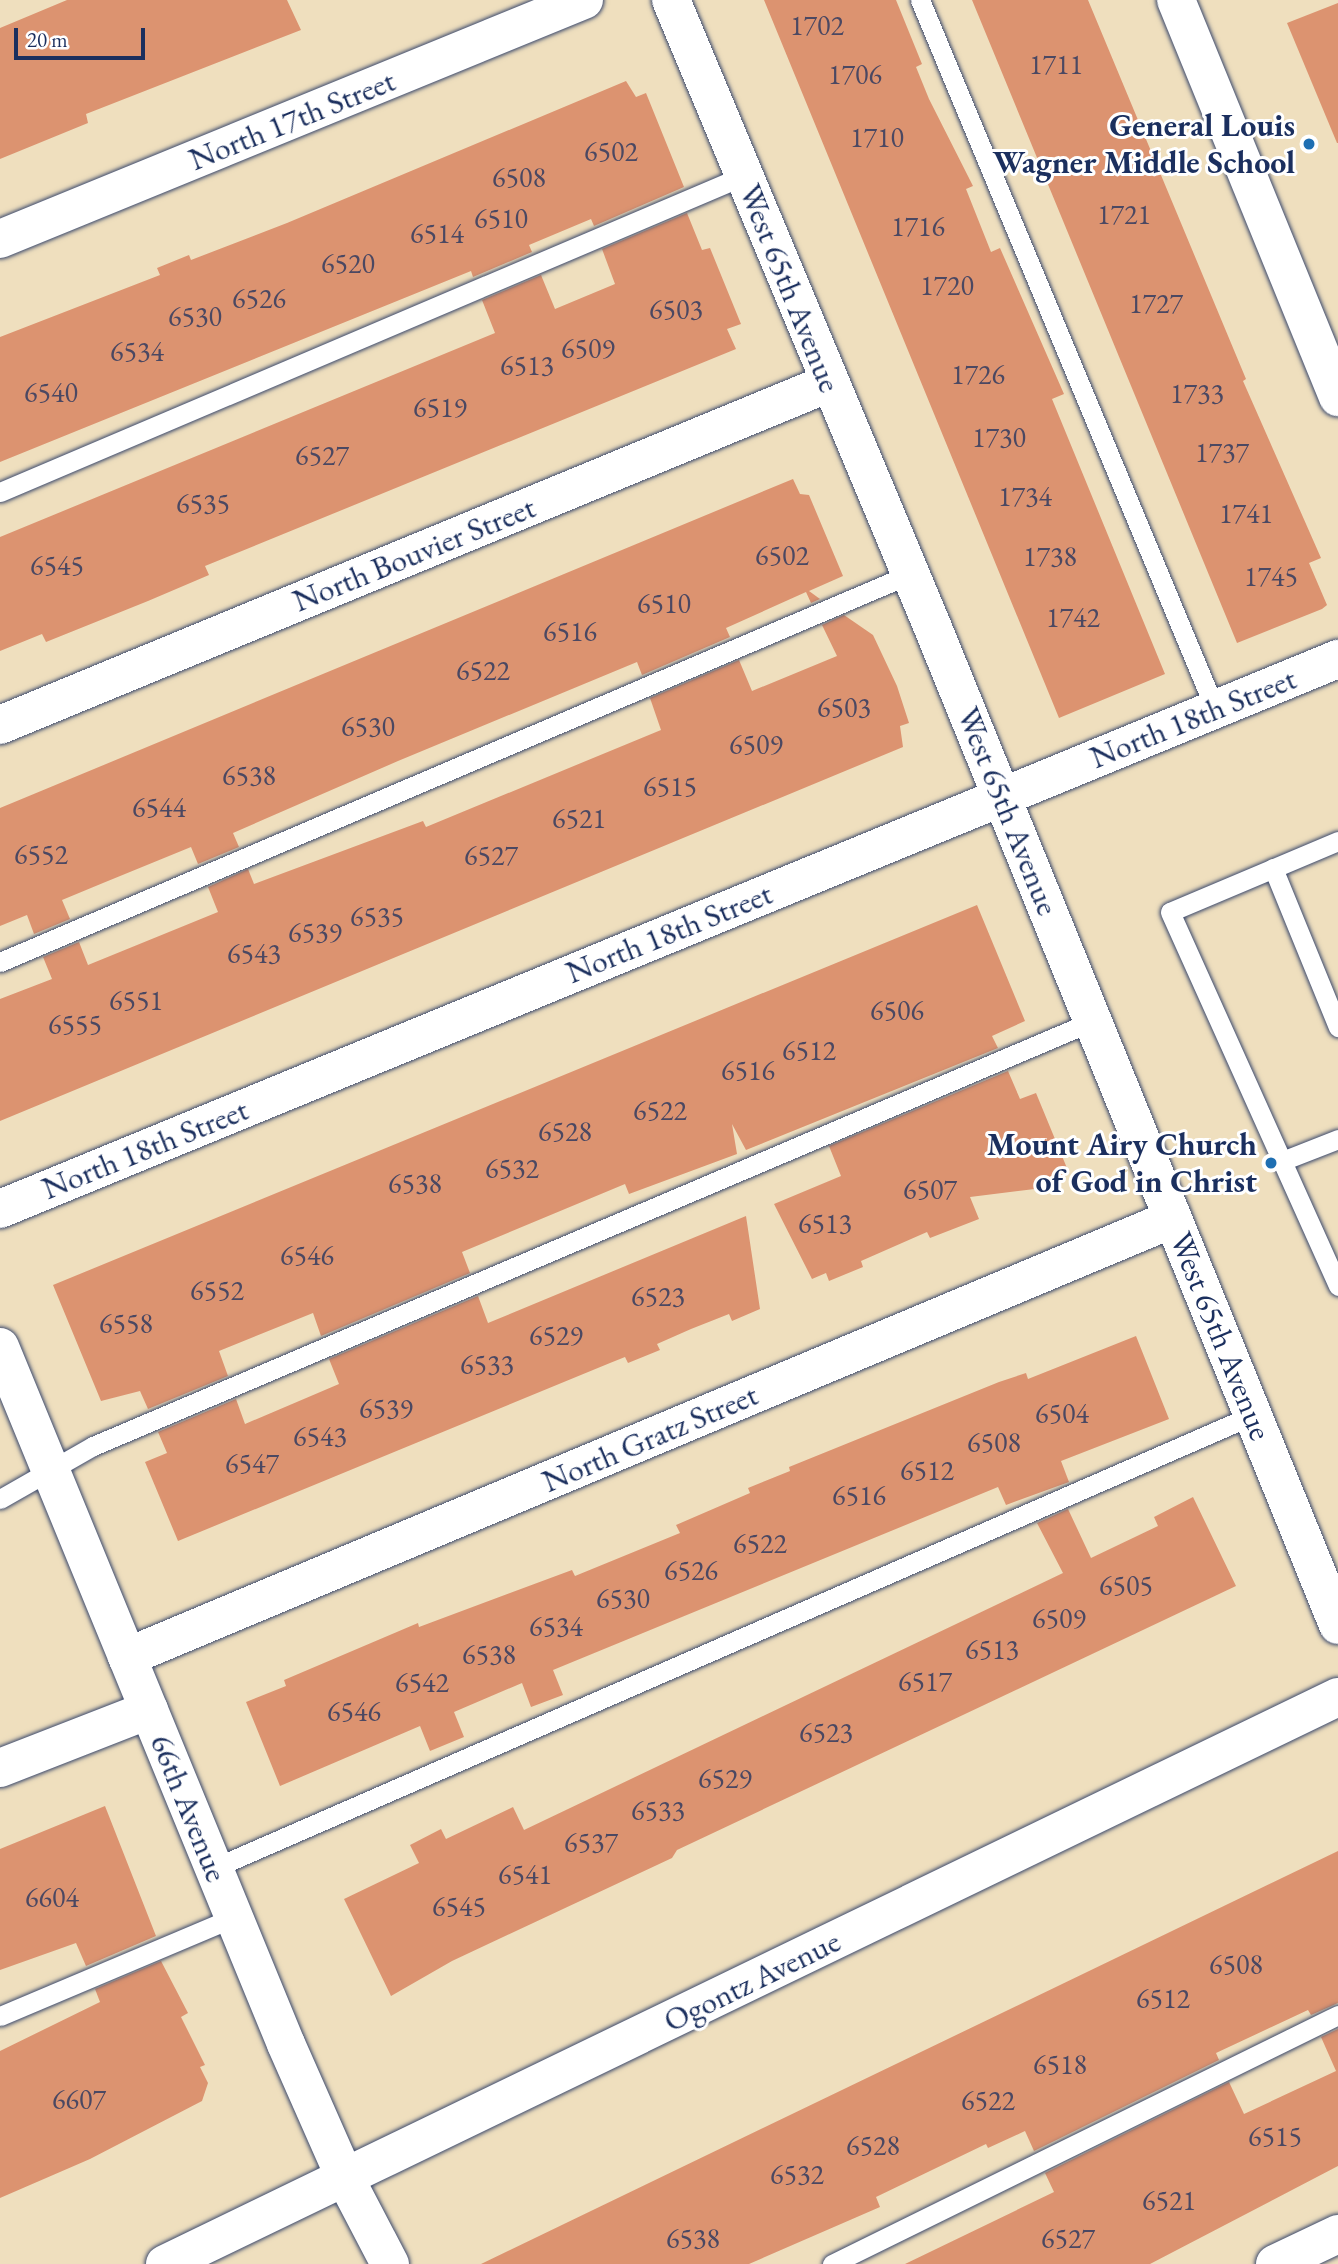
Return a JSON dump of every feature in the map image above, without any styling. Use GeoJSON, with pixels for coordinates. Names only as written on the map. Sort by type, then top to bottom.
{"type":"FeatureCollection","features":[{"type":"Feature","properties":{"kind":"street","name":"North 17th Street"},"geometry":{"type":"LineString","coordinates":[[0,239],[584,0]]}},
{"type":"Feature","properties":{"kind":"street","name":"West 65th Avenue"},"geometry":{"type":"LineString","coordinates":[[671,0],[910,574],[1338,1625]]}},
{"type":"Feature","properties":{"kind":"street"},"geometry":{"type":"LineString","coordinates":[[1176,0],[1338,397]]}},
{"type":"Feature","properties":{"kind":"street","name":"North Bouvier Street"},"geometry":{"type":"LineString","coordinates":[[0,725],[829,383]]}},
{"type":"Feature","properties":{"kind":"street","name":"North 18th Street"},"geometry":{"type":"LineString","coordinates":[[0,1209],[1338,659]]}},
{"type":"Feature","properties":{"kind":"street","name":"North Gratz Street"},"geometry":{"type":"LineString","coordinates":[[127,1657],[1172,1219]]}},
{"type":"Feature","properties":{"kind":"street","name":"66th Avenue"},"geometry":{"type":"LineString","coordinates":[[0,1347],[234,1917],[345,2178],[390,2264]]}},
{"type":"Feature","properties":{"kind":"street","name":"Ogontz Avenue"},"geometry":{"type":"LineString","coordinates":[[165,2264],[1338,1697]]}},
{"type":"Feature","properties":{"kind":"street"},"geometry":{"type":"LineString","coordinates":[[0,1768],[149,1710]]}},
{"type":"Feature","properties":{"kind":"street"},"geometry":{"type":"LineString","coordinates":[[1275,2264],[1338,2234]]}},
{"type":"Feature","properties":{"kind":"lane"},"geometry":{"type":"LineString","coordinates":[[920,0],[1215,709]]}},
{"type":"Feature","properties":{"kind":"lane"},"geometry":{"type":"LineString","coordinates":[[0,492],[743,176]]}},
{"type":"Feature","properties":{"kind":"lane"},"geometry":{"type":"LineString","coordinates":[[0,962],[910,574]]}},
{"type":"Feature","properties":{"kind":"lane"},"geometry":{"type":"LineString","coordinates":[[1338,841],[1170,912],[1338,1286]]}},
{"type":"Feature","properties":{"kind":"lane"},"geometry":{"type":"LineString","coordinates":[[1273,869],[1338,1027]]}},
{"type":"Feature","properties":{"kind":"lane"},"geometry":{"type":"LineString","coordinates":[[0,1499],[52,1472],[93,1446],[1093,1021]]}},
{"type":"Feature","properties":{"kind":"lane"},"geometry":{"type":"LineString","coordinates":[[1282,1161],[1338,1139]]}},
{"type":"Feature","properties":{"kind":"lane"},"geometry":{"type":"LineString","coordinates":[[214,1868],[1253,1415]]}},
{"type":"Feature","properties":{"kind":"lane"},"geometry":{"type":"LineString","coordinates":[[0,2016],[234,1917]]}},
{"type":"Feature","properties":{"kind":"lane"},"geometry":{"type":"LineString","coordinates":[[832,2264],[1338,2015]]}},
{"type":"Feature","properties":{"kind":"building"},"geometry":{"type":"Polygon","coordinates":[[[67,0],[287,0],[301,30],[86,114],[88,123],[0,159],[0,28],[67,0]]]}},
{"type":"Feature","properties":{"kind":"building"},"geometry":{"type":"Polygon","coordinates":[[[764,0],[896,0],[922,64],[916,67],[929,99],[973,186],[966,189],[991,252],[1000,248],[1064,394],[1052,399],[1165,674],[1059,718],[764,0]]]}},
{"type":"Feature","properties":{"kind":"building"},"geometry":{"type":"Polygon","coordinates":[[[972,0],[1088,0],[1246,379],[1243,381],[1321,558],[1309,563],[1327,605],[1322,609],[1237,643],[972,0]]]}},
{"type":"Feature","properties":{"kind":"building"},"geometry":{"type":"Polygon","coordinates":[[[1338,3],[1338,143],[1337,143],[1287,23],[1338,3]]]}},
{"type":"Feature","properties":{"kind":"building"},"geometry":{"type":"Polygon","coordinates":[[[626,81],[636,97],[646,93],[684,187],[594,226],[591,219],[529,245],[532,252],[473,277],[471,271],[0,462],[0,337],[160,275],[157,268],[189,255],[191,260],[287,223],[626,81]]]}},
{"type":"Feature","properties":{"kind":"building"},"geometry":{"type":"Polygon","coordinates":[[[687,213],[702,250],[710,248],[741,324],[727,329],[736,349],[205,566],[209,575],[148,601],[46,642],[42,634],[0,651],[0,537],[495,333],[482,300],[541,275],[555,309],[615,284],[602,249],[687,213]]]}},
{"type":"Feature","properties":{"kind":"building"},"geometry":{"type":"Polygon","coordinates":[[[793,479],[800,494],[809,495],[843,576],[809,591],[820,599],[811,603],[806,592],[726,628],[730,637],[642,675],[637,662],[398,761],[233,833],[239,847],[198,864],[191,847],[62,900],[70,919],[34,934],[27,915],[0,926],[0,808],[793,479]]]}},
{"type":"Feature","properties":{"kind":"building"},"geometry":{"type":"Polygon","coordinates":[[[844,615],[873,635],[897,686],[909,723],[900,726],[903,747],[0,1121],[0,999],[52,979],[43,957],[79,942],[88,965],[218,912],[208,887],[248,869],[254,884],[423,821],[426,827],[661,730],[650,698],[739,660],[752,691],[837,656],[822,625],[844,615]]]}},
{"type":"Feature","properties":{"kind":"building"},"geometry":{"type":"Polygon","coordinates":[[[977,905],[1025,1021],[992,1036],[998,1048],[746,1150],[732,1124],[737,1154],[629,1194],[625,1184],[462,1252],[470,1273],[321,1336],[313,1313],[219,1351],[228,1376],[148,1409],[140,1391],[101,1401],[53,1285],[977,905]]]}},
{"type":"Feature","properties":{"kind":"building"},"geometry":{"type":"Polygon","coordinates":[[[1008,1071],[1020,1099],[1036,1093],[1069,1173],[1043,1188],[970,1197],[979,1219],[930,1238],[927,1232],[861,1261],[863,1267],[829,1281],[826,1273],[812,1279],[774,1204],[841,1176],[829,1146],[1008,1071]]]}},
{"type":"Feature","properties":{"kind":"building"},"geometry":{"type":"Polygon","coordinates":[[[746,1216],[760,1309],[732,1321],[729,1314],[691,1329],[657,1344],[660,1350],[628,1363],[625,1357],[178,1541],[145,1462],[167,1453],[158,1432],[236,1399],[245,1424],[339,1384],[329,1359],[478,1296],[488,1323],[746,1216]]]}},
{"type":"Feature","properties":{"kind":"building"},"geometry":{"type":"Polygon","coordinates":[[[1136,1336],[1169,1419],[1061,1461],[1069,1482],[1006,1505],[998,1487],[553,1670],[563,1695],[531,1707],[522,1683],[454,1712],[464,1737],[430,1751],[420,1726],[280,1786],[246,1702],[286,1686],[284,1680],[418,1623],[419,1627],[572,1570],[575,1576],[680,1533],[676,1525],[750,1493],[748,1488],[790,1471],[789,1467],[999,1382],[1026,1373],[1028,1379],[1136,1336]]]}},
{"type":"Feature","properties":{"kind":"building"},"geometry":{"type":"Polygon","coordinates":[[[1193,1497],[1236,1586],[677,1850],[672,1858],[452,1961],[391,1996],[344,1899],[419,1863],[410,1845],[441,1829],[446,1839],[513,1807],[524,1830],[1063,1573],[1037,1523],[1068,1509],[1091,1558],[1158,1526],[1154,1517],[1193,1497]]]}},
{"type":"Feature","properties":{"kind":"building"},"geometry":{"type":"Polygon","coordinates":[[[105,1806],[156,1936],[86,1966],[76,1943],[0,1970],[0,1849],[105,1806]]]}},
{"type":"Feature","properties":{"kind":"building"},"geometry":{"type":"Polygon","coordinates":[[[1338,1851],[1338,2003],[1311,2015],[1308,2010],[1216,2053],[1219,2060],[1034,2151],[1025,2131],[988,2148],[986,2144],[876,2197],[880,2207],[749,2264],[481,2264],[1338,1851]]]}},
{"type":"Feature","properties":{"kind":"building"},"geometry":{"type":"Polygon","coordinates":[[[161,1961],[188,2013],[181,2017],[205,2065],[200,2067],[208,2083],[202,2101],[90,2159],[0,2198],[0,2051],[100,2002],[95,1989],[161,1961]]]}},
{"type":"Feature","properties":{"kind":"building"},"geometry":{"type":"Polygon","coordinates":[[[1338,2029],[1338,2166],[1150,2264],[905,2264],[1054,2192],[1045,2173],[1229,2082],[1244,2114],[1336,2071],[1321,2037],[1338,2029]]]}},
{"type":"Feature","properties":{"kind":"place","name":"General Louis Wagner Middle School"},"geometry":{"type":"Point","coordinates":[1309,144]}},
{"type":"Feature","properties":{"kind":"place","name":"Mount Airy Church of God in Christ"},"geometry":{"type":"Point","coordinates":[1271,1163]}}]}
